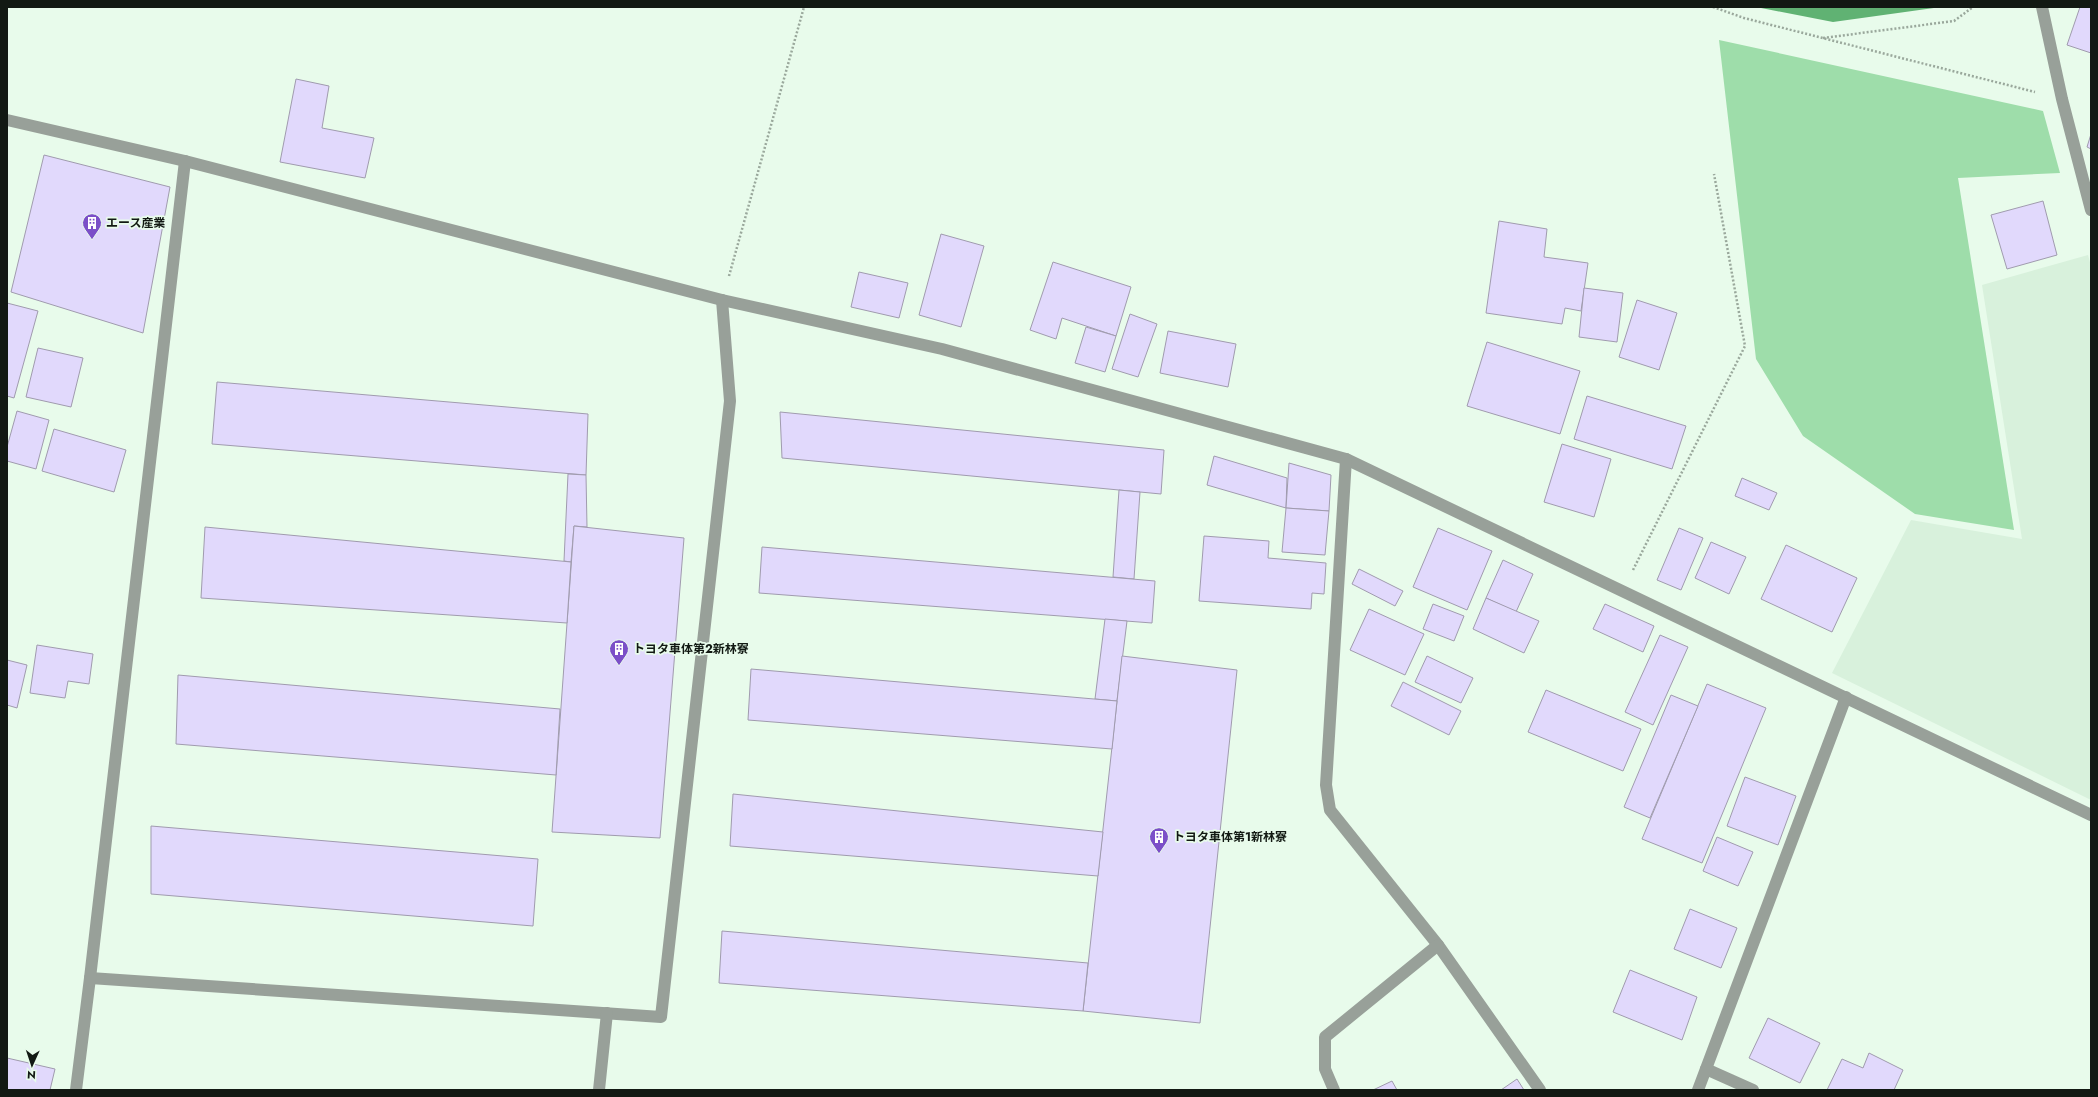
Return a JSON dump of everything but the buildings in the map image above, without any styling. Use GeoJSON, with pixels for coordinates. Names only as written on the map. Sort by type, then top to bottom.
{"type":"FeatureCollection","features":[{"type":"Feature","properties":{"kind":"street"},"geometry":{"type":"LineString","coordinates":[[2042,7],[2062,99],[2091,210]]}},
{"type":"Feature","properties":{"kind":"street"},"geometry":{"type":"LineString","coordinates":[[7,120],[185,161],[722,300],[942,349],[1346,459],[1623,590],[2091,815]]}},
{"type":"Feature","properties":{"kind":"street"},"geometry":{"type":"LineString","coordinates":[[76,1090],[185,161]]}},
{"type":"Feature","properties":{"kind":"street"},"geometry":{"type":"LineString","coordinates":[[90,978],[661,1017],[730,401],[722,300]]}},
{"type":"Feature","properties":{"kind":"street"},"geometry":{"type":"LineString","coordinates":[[1346,459],[1326,785],[1330,810],[1438,945],[1540,1090]]}},
{"type":"Feature","properties":{"kind":"street"},"geometry":{"type":"LineString","coordinates":[[1698,1090],[1846,697]]}},
{"type":"Feature","properties":{"kind":"street"},"geometry":{"type":"LineString","coordinates":[[1334,1090],[1325,1069],[1326,1037],[1438,945]]}},
{"type":"Feature","properties":{"kind":"street"},"geometry":{"type":"LineString","coordinates":[[600,1090],[607,1013]]}},
{"type":"Feature","properties":{"kind":"street"},"geometry":{"type":"LineString","coordinates":[[1706,1069],[1752,1090]]}},
{"type":"Feature","properties":{"kind":"path"},"geometry":{"type":"LineString","coordinates":[[722,300],[804,7]]}},
{"type":"Feature","properties":{"kind":"path"},"geometry":{"type":"LineString","coordinates":[[1713,7],[1744,18],[2062,99]]}},
{"type":"Feature","properties":{"kind":"path"},"geometry":{"type":"LineString","coordinates":[[1821,38],[1954,21],[1973,7]]}},
{"type":"Feature","properties":{"kind":"path"},"geometry":{"type":"LineString","coordinates":[[1623,590],[1744,346],[1714,174]]}},
{"type":"Feature","properties":{"kind":"shaded area"},"geometry":{"type":"Polygon","coordinates":[[[1756,7],[1941,7],[1833,22],[1756,7]]]}},
{"type":"Feature","properties":{"kind":"shaded area"},"geometry":{"type":"Polygon","coordinates":[[[1719,40],[2043,111],[2060,173],[1958,178],[2014,530],[1915,514],[1803,436],[1756,359],[1719,40]]]}},
{"type":"Feature","properties":{"kind":"shaded area"},"geometry":{"type":"Polygon","coordinates":[[[2088,255],[2091,266],[2091,800],[1832,673],[1911,520],[2022,539],[1982,285],[2088,255]]]}},
{"type":"Feature","properties":{"kind":"place","name":"エース産業"},"geometry":{"type":"Point","coordinates":[92,240]}},
{"type":"Feature","properties":{"kind":"place","name":"トヨタ車体第2新林寮"},"geometry":{"type":"Point","coordinates":[619,666]}},
{"type":"Feature","properties":{"kind":"place","name":"トヨタ車体第1新林寮"},"geometry":{"type":"Point","coordinates":[1159,854]}}]}
